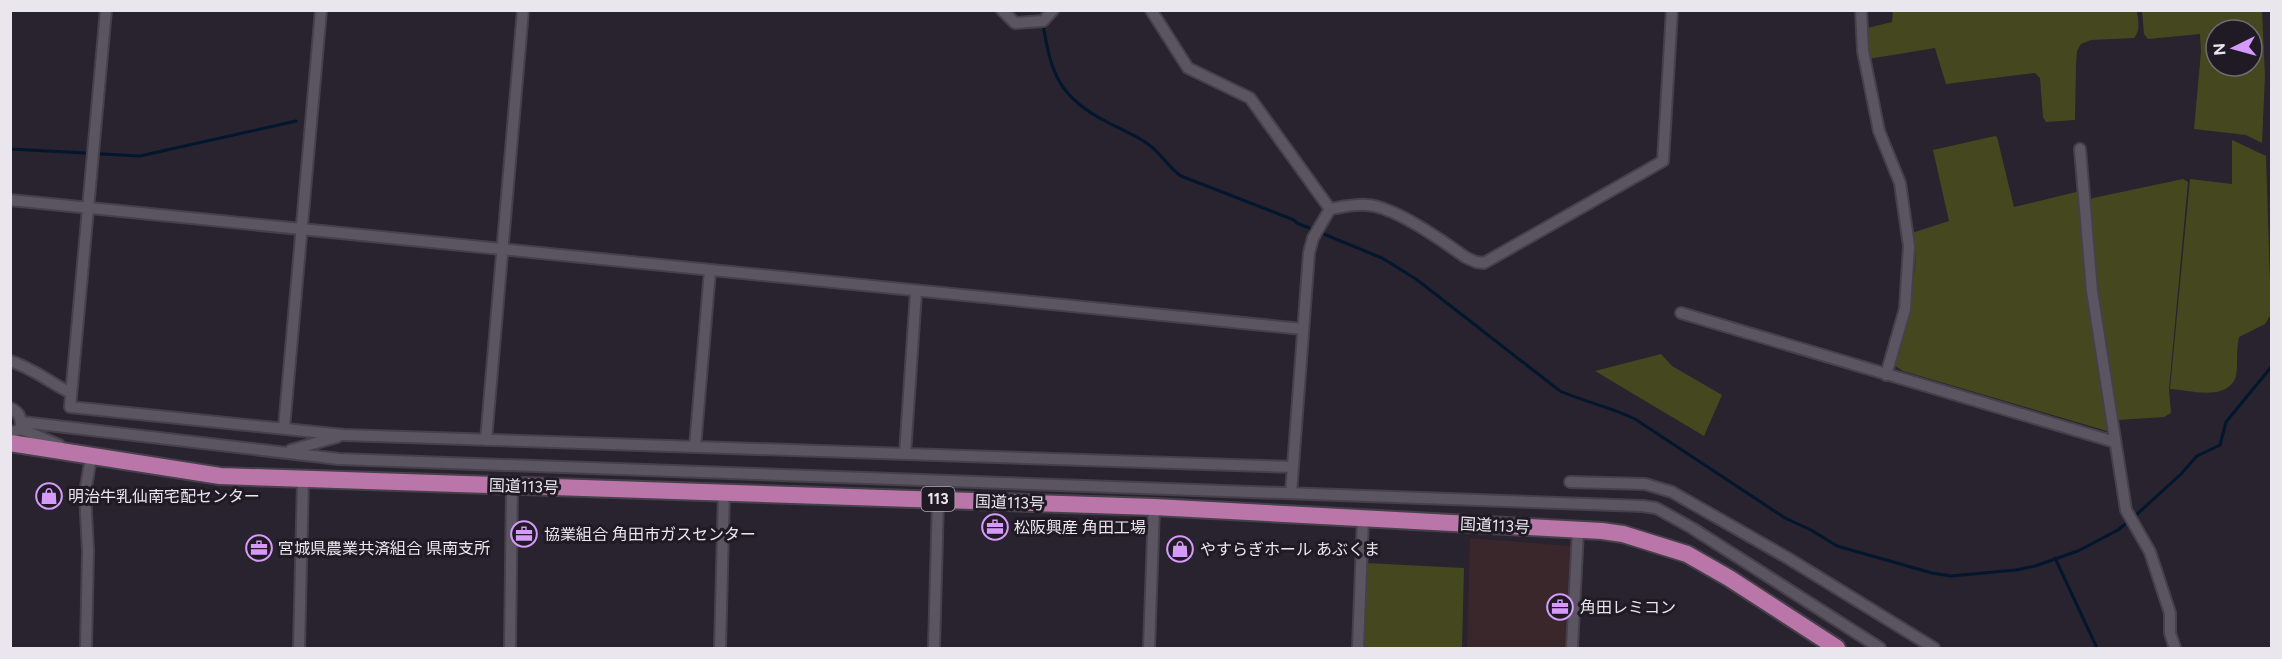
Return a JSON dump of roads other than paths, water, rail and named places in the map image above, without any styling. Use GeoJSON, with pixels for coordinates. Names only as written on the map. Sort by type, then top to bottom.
{"type":"FeatureCollection","features":[{"type":"Feature","properties":{"kind":"highway","name":"国道113号"},"geometry":{"type":"LineString","coordinates":[[10,443],[220,476],[1154,507],[1363,517],[1623,534],[1687,554],[1729,578],[1837,648]]}},
{"type":"Feature","properties":{"kind":"street"},"geometry":{"type":"LineString","coordinates":[[106,10],[70,407],[344,435],[1293,467]]}},
{"type":"Feature","properties":{"kind":"street"},"geometry":{"type":"LineString","coordinates":[[284,429],[321,10]]}},
{"type":"Feature","properties":{"kind":"street"},"geometry":{"type":"LineString","coordinates":[[486,440],[523,10]]}},
{"type":"Feature","properties":{"kind":"street"},"geometry":{"type":"LineString","coordinates":[[1002,10],[1015,23],[1043,21],[1053,10]]}},
{"type":"Feature","properties":{"kind":"street"},"geometry":{"type":"LineString","coordinates":[[1151,10],[1188,68],[1250,98],[1329,209]]}},
{"type":"Feature","properties":{"kind":"street"},"geometry":{"type":"LineString","coordinates":[[1329,209],[1367,204],[1380,208],[1407,219],[1465,257],[1484,263],[1663,161],[1672,10]]}},
{"type":"Feature","properties":{"kind":"street"},"geometry":{"type":"LineString","coordinates":[[1861,10],[1863,51],[1879,131],[1900,183],[1909,246],[1905,309],[1886,375]]}},
{"type":"Feature","properties":{"kind":"street"},"geometry":{"type":"LineString","coordinates":[[2080,149],[2092,291],[2126,510],[2150,552],[2170,613],[2169,633],[2175,648]]}},
{"type":"Feature","properties":{"kind":"street"},"geometry":{"type":"LineString","coordinates":[[10,200],[1303,329]]}},
{"type":"Feature","properties":{"kind":"street"},"geometry":{"type":"LineString","coordinates":[[1291,493],[1309,253],[1313,238],[1329,209]]}},
{"type":"Feature","properties":{"kind":"street"},"geometry":{"type":"LineString","coordinates":[[696,447],[710,271]]}},
{"type":"Feature","properties":{"kind":"street"},"geometry":{"type":"LineString","coordinates":[[905,454],[916,292]]}},
{"type":"Feature","properties":{"kind":"street"},"geometry":{"type":"LineString","coordinates":[[1681,313],[2115,442]]}},
{"type":"Feature","properties":{"kind":"street"},"geometry":{"type":"LineString","coordinates":[[10,361],[27,366],[53,385],[72,393]]}},
{"type":"Feature","properties":{"kind":"street"},"geometry":{"type":"LineString","coordinates":[[10,408],[20,417],[18,428]]}},
{"type":"Feature","properties":{"kind":"street"},"geometry":{"type":"LineString","coordinates":[[18,428],[339,459],[439,464],[1291,493],[1656,508],[1692,528],[1880,648]]}},
{"type":"Feature","properties":{"kind":"street"},"geometry":{"type":"LineString","coordinates":[[18,428],[83,455],[88,551],[86,648]]}},
{"type":"Feature","properties":{"kind":"street"},"geometry":{"type":"LineString","coordinates":[[285,452],[344,435]]}},
{"type":"Feature","properties":{"kind":"street"},"geometry":{"type":"LineString","coordinates":[[299,648],[303,480]]}},
{"type":"Feature","properties":{"kind":"street"},"geometry":{"type":"LineString","coordinates":[[1570,482],[1644,484],[1672,492],[1786,557],[1935,648]]}},
{"type":"Feature","properties":{"kind":"street"},"geometry":{"type":"LineString","coordinates":[[510,648],[512,486]]}},
{"type":"Feature","properties":{"kind":"street"},"geometry":{"type":"LineString","coordinates":[[720,648],[724,492]]}},
{"type":"Feature","properties":{"kind":"street"},"geometry":{"type":"LineString","coordinates":[[934,648],[938,499]]}},
{"type":"Feature","properties":{"kind":"street"},"geometry":{"type":"LineString","coordinates":[[1149,648],[1154,507]]}},
{"type":"Feature","properties":{"kind":"street"},"geometry":{"type":"LineString","coordinates":[[1358,648],[1363,517]]}},
{"type":"Feature","properties":{"kind":"street"},"geometry":{"type":"LineString","coordinates":[[1572,648],[1578,530]]}},
{"type":"Feature","properties":{"kind":"waterway"},"geometry":{"type":"LineString","coordinates":[[1043,24],[1054,71],[1068,94],[1091,113],[1148,144],[1181,176],[1294,220],[1382,258],[1416,279],[1560,391],[1635,419],[1785,518],[1837,546],[1932,573],[1951,576],[2035,566],[2078,551],[2118,530],[2129,521]]}},
{"type":"Feature","properties":{"kind":"waterway"},"geometry":{"type":"LineString","coordinates":[[10,149],[140,156],[296,121]]}},
{"type":"Feature","properties":{"kind":"waterway"},"geometry":{"type":"LineString","coordinates":[[2134,517],[2181,474],[2197,456],[2220,445],[2226,422],[2272,366]]}},
{"type":"Feature","properties":{"kind":"waterway"},"geometry":{"type":"LineString","coordinates":[[2055,558],[2097,648]]}},
{"type":"Feature","properties":{"kind":"place","name":"明治牛乳仙南宅配センター"},"geometry":{"type":"Point","coordinates":[49,496]}},
{"type":"Feature","properties":{"kind":"place","name":"松阪興産 角田工場"},"geometry":{"type":"Point","coordinates":[995,527]}},
{"type":"Feature","properties":{"kind":"place","name":"協業組合 角田市ガスセンター"},"geometry":{"type":"Point","coordinates":[524,534]}},
{"type":"Feature","properties":{"kind":"place","name":"宮城県農業共済組合 県南支所"},"geometry":{"type":"Point","coordinates":[259,548]}},
{"type":"Feature","properties":{"kind":"place","name":"やすらぎホール あぶくま"},"geometry":{"type":"Point","coordinates":[1180,549]}},
{"type":"Feature","properties":{"kind":"place","name":"角田レミコン"},"geometry":{"type":"Point","coordinates":[1560,607]}}]}
